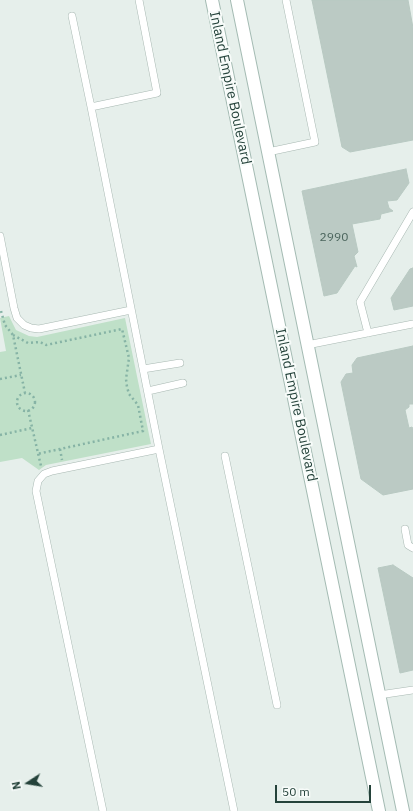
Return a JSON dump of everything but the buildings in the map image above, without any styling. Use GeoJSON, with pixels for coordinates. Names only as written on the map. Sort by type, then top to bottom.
{"type":"FeatureCollection","features":[{"type":"Feature","properties":{"kind":"main road","name":"Inland Empire Boulevard"},"geometry":{"type":"LineString","coordinates":[[212,0],[379,811]]}},
{"type":"Feature","properties":{"kind":"main road","name":"Inland Empire Boulevard"},"geometry":{"type":"LineString","coordinates":[[237,0],[402,811]]}},
{"type":"Feature","properties":{"kind":"lane"},"geometry":{"type":"LineString","coordinates":[[91,107],[158,93],[139,0]]}},
{"type":"Feature","properties":{"kind":"lane"},"geometry":{"type":"LineString","coordinates":[[268,152],[315,142],[286,0]]}},
{"type":"Feature","properties":{"kind":"lane"},"geometry":{"type":"LineString","coordinates":[[72,16],[159,449],[234,811]]}},
{"type":"Feature","properties":{"kind":"lane"},"geometry":{"type":"LineString","coordinates":[[368,333],[360,302],[413,212]]}},
{"type":"Feature","properties":{"kind":"lane"},"geometry":{"type":"LineString","coordinates":[[0,236],[14,308],[18,318],[24,325],[30,328],[39,329],[131,310]]}},
{"type":"Feature","properties":{"kind":"lane"},"geometry":{"type":"LineString","coordinates":[[307,345],[413,324]]}},
{"type":"Feature","properties":{"kind":"lane"},"geometry":{"type":"LineString","coordinates":[[143,369],[180,363]]}},
{"type":"Feature","properties":{"kind":"lane"},"geometry":{"type":"LineString","coordinates":[[148,391],[183,383]]}},
{"type":"Feature","properties":{"kind":"lane"},"geometry":{"type":"LineString","coordinates":[[103,811],[36,491],[38,481],[45,474],[159,449]]}},
{"type":"Feature","properties":{"kind":"lane"},"geometry":{"type":"LineString","coordinates":[[225,456],[277,705]]}},
{"type":"Feature","properties":{"kind":"lane"},"geometry":{"type":"LineString","coordinates":[[405,529],[408,545],[413,548]]}},
{"type":"Feature","properties":{"kind":"lane"},"geometry":{"type":"LineString","coordinates":[[379,695],[413,690]]}},
{"type":"Feature","properties":{"kind":"path"},"geometry":{"type":"LineString","coordinates":[[1,311],[5,324],[13,335],[25,393]]}},
{"type":"Feature","properties":{"kind":"path"},"geometry":{"type":"LineString","coordinates":[[13,335],[28,342],[40,342],[46,345],[122,329],[129,358],[126,379],[127,387],[129,394],[138,405],[143,431],[37,454]]}},
{"type":"Feature","properties":{"kind":"path"},"geometry":{"type":"LineString","coordinates":[[0,379],[21,375]]}},
{"type":"Feature","properties":{"kind":"path"},"geometry":{"type":"LineString","coordinates":[[25,393],[33,396],[35,401],[33,407],[28,410],[23,410],[18,404],[19,397],[25,393]]}},
{"type":"Feature","properties":{"kind":"path"},"geometry":{"type":"LineString","coordinates":[[28,410],[38,462],[45,474]]}},
{"type":"Feature","properties":{"kind":"path"},"geometry":{"type":"LineString","coordinates":[[0,435],[32,428]]}},
{"type":"Feature","properties":{"kind":"green space"},"geometry":{"type":"Polygon","coordinates":[[[9,316],[16,330],[29,336],[37,337],[125,318],[151,444],[46,465],[39,470],[22,458],[0,462],[0,352],[6,351],[0,318],[9,316]]]}}]}
